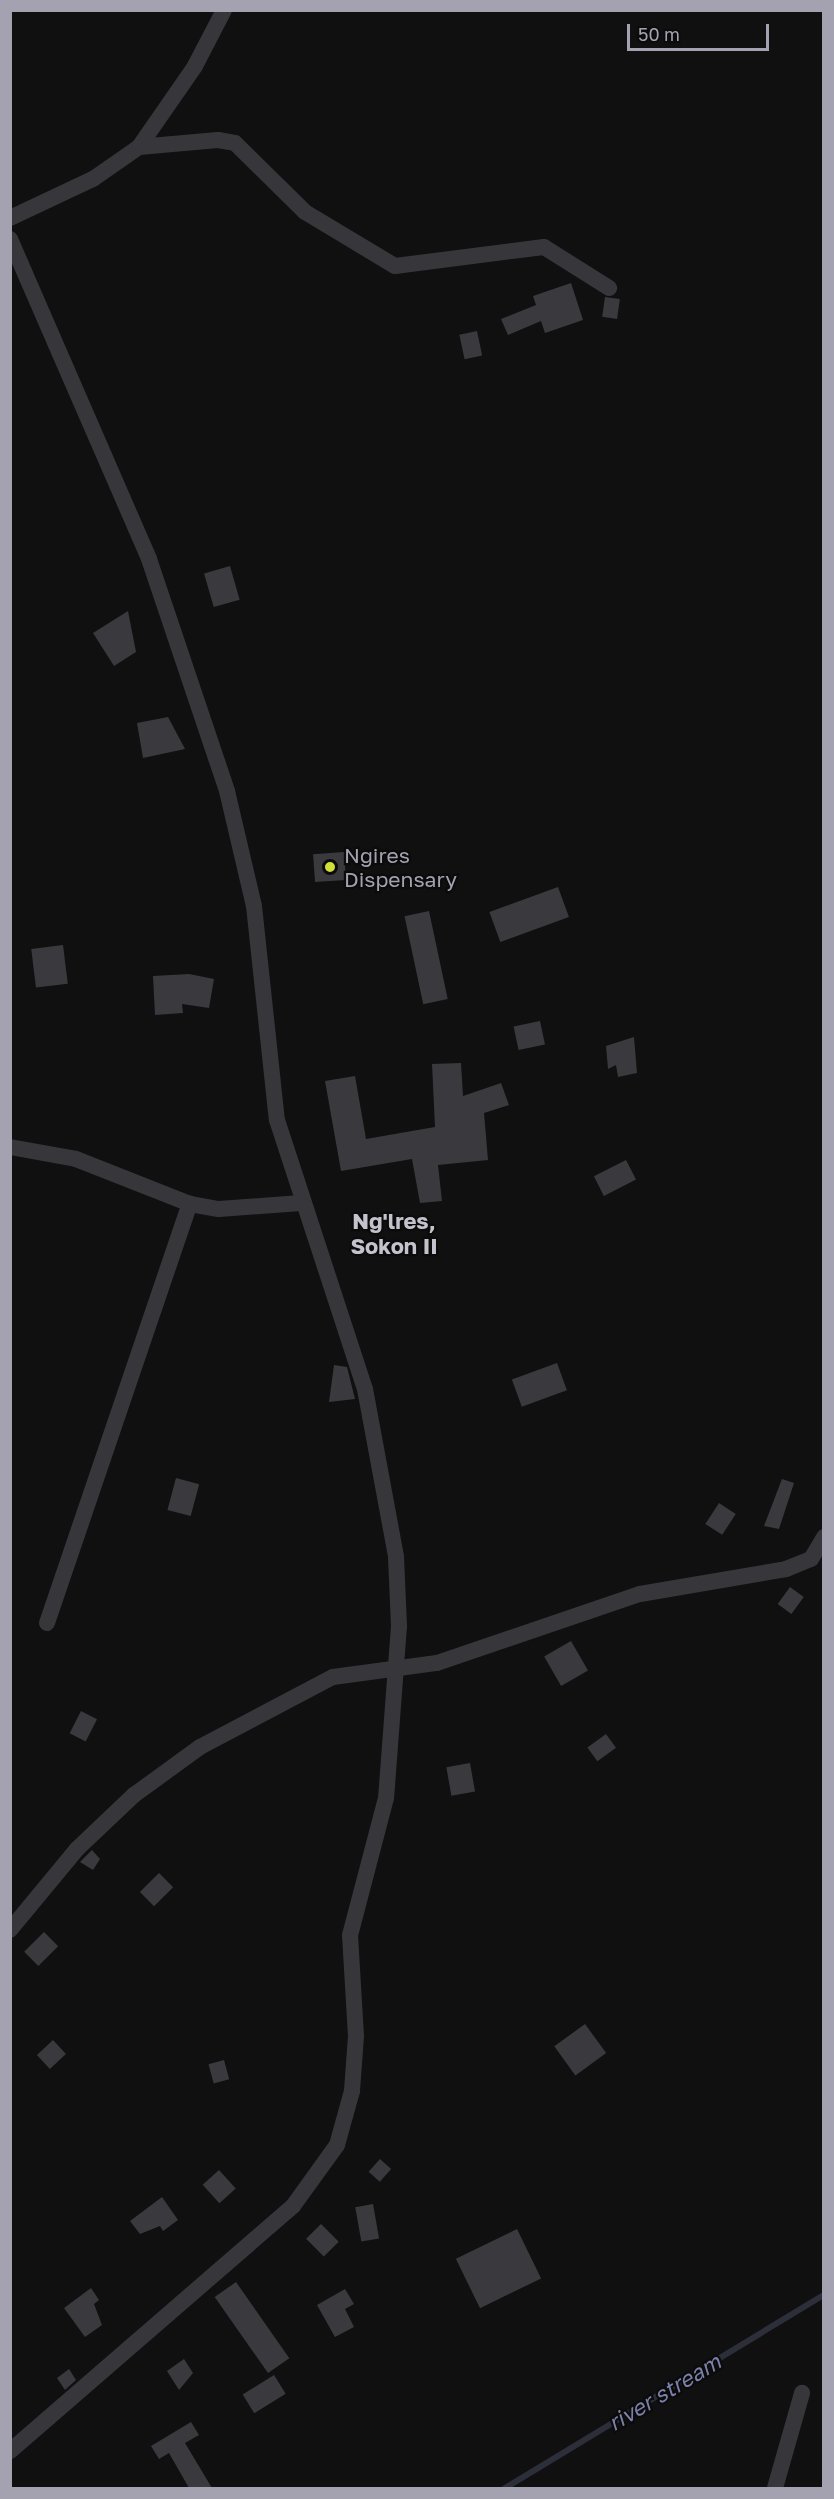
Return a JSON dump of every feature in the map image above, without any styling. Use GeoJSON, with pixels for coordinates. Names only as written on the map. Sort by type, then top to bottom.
{"type":"FeatureCollection","features":[{"type":"Feature","properties":{"kind":"street"},"geometry":{"type":"LineString","coordinates":[[10,218],[93,179],[139,147],[195,66],[224,10]]}},
{"type":"Feature","properties":{"kind":"street"},"geometry":{"type":"LineString","coordinates":[[139,147],[218,140],[235,143],[305,212],[395,266],[544,247],[609,288]]}},
{"type":"Feature","properties":{"kind":"street"},"geometry":{"type":"LineString","coordinates":[[10,239],[149,560],[227,791],[254,906],[277,1120],[302,1203],[341,1309],[381,1458],[396,1557],[397,1670],[386,1798],[350,1935],[356,2036],[352,2091],[338,2145],[293,2206],[10,2451]]}},
{"type":"Feature","properties":{"kind":"street"},"geometry":{"type":"LineString","coordinates":[[10,1147],[76,1159],[190,1204],[219,1209],[302,1203]]}},
{"type":"Feature","properties":{"kind":"street"},"geometry":{"type":"LineString","coordinates":[[47,1623],[190,1204]]}},
{"type":"Feature","properties":{"kind":"street"},"geometry":{"type":"LineString","coordinates":[[10,1930],[77,1849],[134,1795],[186,1756],[333,1677],[397,1670],[473,1652],[640,1594],[786,1569],[811,1559],[824,1537]]}},
{"type":"Feature","properties":{"kind":"street"},"geometry":{"type":"LineString","coordinates":[[775,2488],[802,2393]]}},
{"type":"Feature","properties":{"kind":"building"},"geometry":{"type":"Polygon","coordinates":[[[571,283],[583,320],[545,333],[541,321],[508,335],[501,319],[536,305],[533,296],[571,283]]]}},
{"type":"Feature","properties":{"kind":"building"},"geometry":{"type":"Polygon","coordinates":[[[605,297],[620,299],[617,319],[602,317],[605,297]]]}},
{"type":"Feature","properties":{"kind":"building"},"geometry":{"type":"Polygon","coordinates":[[[477,331],[482,355],[465,359],[459,335],[477,331]]]}},
{"type":"Feature","properties":{"kind":"building"},"geometry":{"type":"Polygon","coordinates":[[[230,566],[240,600],[214,607],[204,573],[230,566]]]}},
{"type":"Feature","properties":{"kind":"building"},"geometry":{"type":"Polygon","coordinates":[[[128,611],[136,652],[114,666],[93,633],[128,611]]]}},
{"type":"Feature","properties":{"kind":"building"},"geometry":{"type":"Polygon","coordinates":[[[168,717],[185,749],[143,758],[137,723],[168,717]]]}},
{"type":"Feature","properties":{"kind":"building","name":"Ngires Dispensary"},"geometry":{"type":"Polygon","coordinates":[[[344,852],[346,880],[315,882],[313,854],[344,852]]]}},
{"type":"Feature","properties":{"kind":"building"},"geometry":{"type":"Polygon","coordinates":[[[558,887],[569,917],[500,942],[489,912],[558,887]]]}},
{"type":"Feature","properties":{"kind":"building"},"geometry":{"type":"Polygon","coordinates":[[[429,911],[448,999],[423,1004],[405,916],[429,911]]]}},
{"type":"Feature","properties":{"kind":"building"},"geometry":{"type":"Polygon","coordinates":[[[63,945],[68,984],[36,988],[31,949],[63,945]]]}},
{"type":"Feature","properties":{"kind":"building"},"geometry":{"type":"Polygon","coordinates":[[[189,974],[214,979],[209,1008],[182,1004],[183,1013],[155,1015],[153,976],[189,974]]]}},
{"type":"Feature","properties":{"kind":"building"},"geometry":{"type":"Polygon","coordinates":[[[540,1021],[545,1044],[519,1050],[514,1027],[540,1021]]]}},
{"type":"Feature","properties":{"kind":"building"},"geometry":{"type":"Polygon","coordinates":[[[634,1037],[637,1073],[618,1077],[616,1065],[608,1069],[606,1046],[634,1037]]]}},
{"type":"Feature","properties":{"kind":"building"},"geometry":{"type":"Polygon","coordinates":[[[461,1063],[463,1096],[501,1083],[509,1105],[484,1113],[488,1160],[438,1165],[442,1201],[420,1203],[412,1159],[341,1171],[325,1081],[355,1076],[366,1139],[435,1127],[432,1064],[461,1063]]]}},
{"type":"Feature","properties":{"kind":"building"},"geometry":{"type":"Polygon","coordinates":[[[626,1160],[636,1180],[604,1196],[594,1176],[626,1160]]]}},
{"type":"Feature","properties":{"kind":"building"},"geometry":{"type":"Polygon","coordinates":[[[557,1363],[567,1390],[522,1407],[512,1379],[557,1363]]]}},
{"type":"Feature","properties":{"kind":"building"},"geometry":{"type":"Polygon","coordinates":[[[334,1365],[347,1367],[355,1399],[329,1402],[334,1365]]]}},
{"type":"Feature","properties":{"kind":"building"},"geometry":{"type":"Polygon","coordinates":[[[176,1478],[199,1484],[191,1516],[167,1510],[176,1478]]]}},
{"type":"Feature","properties":{"kind":"building"},"geometry":{"type":"Polygon","coordinates":[[[782,1479],[794,1483],[779,1529],[764,1526],[782,1479]]]}},
{"type":"Feature","properties":{"kind":"building"},"geometry":{"type":"Polygon","coordinates":[[[719,1503],[736,1514],[722,1535],[705,1524],[719,1503]]]}},
{"type":"Feature","properties":{"kind":"building"},"geometry":{"type":"Polygon","coordinates":[[[790,1587],[804,1597],[791,1614],[778,1604],[790,1587]]]}},
{"type":"Feature","properties":{"kind":"building"},"geometry":{"type":"Polygon","coordinates":[[[571,1641],[588,1670],[561,1686],[544,1656],[571,1641]]]}},
{"type":"Feature","properties":{"kind":"building"},"geometry":{"type":"Polygon","coordinates":[[[81,1711],[97,1719],[86,1741],[70,1733],[81,1711]]]}},
{"type":"Feature","properties":{"kind":"building"},"geometry":{"type":"Polygon","coordinates":[[[606,1734],[616,1748],[597,1761],[587,1748],[606,1734]]]}},
{"type":"Feature","properties":{"kind":"building"},"geometry":{"type":"Polygon","coordinates":[[[470,1763],[475,1792],[451,1796],[446,1767],[470,1763]]]}},
{"type":"Feature","properties":{"kind":"building"},"geometry":{"type":"Polygon","coordinates":[[[92,1850],[100,1859],[93,1870],[80,1862],[92,1850]]]}},
{"type":"Feature","properties":{"kind":"building"},"geometry":{"type":"Polygon","coordinates":[[[159,1873],[173,1887],[154,1906],[140,1892],[159,1873]]]}},
{"type":"Feature","properties":{"kind":"building"},"geometry":{"type":"Polygon","coordinates":[[[44,1932],[58,1946],[38,1966],[24,1952],[44,1932]]]}},
{"type":"Feature","properties":{"kind":"building"},"geometry":{"type":"Polygon","coordinates":[[[585,2024],[606,2053],[575,2075],[554,2046],[585,2024]]]}},
{"type":"Feature","properties":{"kind":"building"},"geometry":{"type":"Polygon","coordinates":[[[53,2040],[66,2054],[50,2069],[37,2055],[53,2040]]]}},
{"type":"Feature","properties":{"kind":"building"},"geometry":{"type":"Polygon","coordinates":[[[224,2060],[229,2079],[214,2083],[209,2064],[224,2060]]]}},
{"type":"Feature","properties":{"kind":"building"},"geometry":{"type":"Polygon","coordinates":[[[380,2159],[391,2169],[380,2182],[369,2172],[380,2159]]]}},
{"type":"Feature","properties":{"kind":"building"},"geometry":{"type":"Polygon","coordinates":[[[219,2170],[236,2189],[219,2203],[203,2185],[219,2170]]]}},
{"type":"Feature","properties":{"kind":"building"},"geometry":{"type":"Polygon","coordinates":[[[162,2197],[178,2220],[163,2231],[160,2226],[140,2234],[130,2221],[162,2197]]]}},
{"type":"Feature","properties":{"kind":"building"},"geometry":{"type":"Polygon","coordinates":[[[373,2204],[379,2238],[361,2242],[355,2207],[373,2204]]]}},
{"type":"Feature","properties":{"kind":"building"},"geometry":{"type":"Polygon","coordinates":[[[321,2224],[339,2242],[324,2257],[306,2239],[321,2224]]]}},
{"type":"Feature","properties":{"kind":"building"},"geometry":{"type":"Polygon","coordinates":[[[517,2229],[541,2278],[480,2308],[456,2259],[517,2229]]]}},
{"type":"Feature","properties":{"kind":"building"},"geometry":{"type":"Polygon","coordinates":[[[236,2282],[289,2358],[268,2373],[215,2297],[236,2282]]]}},
{"type":"Feature","properties":{"kind":"building"},"geometry":{"type":"Polygon","coordinates":[[[91,2288],[99,2300],[94,2304],[102,2325],[85,2337],[64,2308],[91,2288]]]}},
{"type":"Feature","properties":{"kind":"building"},"geometry":{"type":"Polygon","coordinates":[[[345,2289],[354,2304],[345,2309],[354,2327],[335,2337],[317,2305],[345,2289]]]}},
{"type":"Feature","properties":{"kind":"building"},"geometry":{"type":"Polygon","coordinates":[[[184,2359],[193,2373],[179,2390],[167,2371],[184,2359]]]}},
{"type":"Feature","properties":{"kind":"building"},"geometry":{"type":"Polygon","coordinates":[[[69,2369],[76,2380],[65,2390],[57,2378],[69,2369]]]}},
{"type":"Feature","properties":{"kind":"building"},"geometry":{"type":"Polygon","coordinates":[[[274,2375],[286,2394],[254,2413],[243,2395],[274,2375]]]}},
{"type":"Feature","properties":{"kind":"building"},"geometry":{"type":"Polygon","coordinates":[[[191,2422],[199,2435],[185,2443],[212,2488],[189,2488],[169,2453],[159,2459],[151,2446],[191,2422]]]}},
{"type":"Feature","properties":{"kind":"waterway","name":"river stream"},"geometry":{"type":"LineString","coordinates":[[505,2488],[824,2295]]}},
{"type":"Feature","properties":{"kind":"place","name":"Ngires Dispensary"},"geometry":{"type":"Point","coordinates":[330,867]}},
{"type":"Feature","properties":{"kind":"district","name":"Ng'lres, Sokon II"},"geometry":{"type":"Point","coordinates":[394,1232]}}]}
